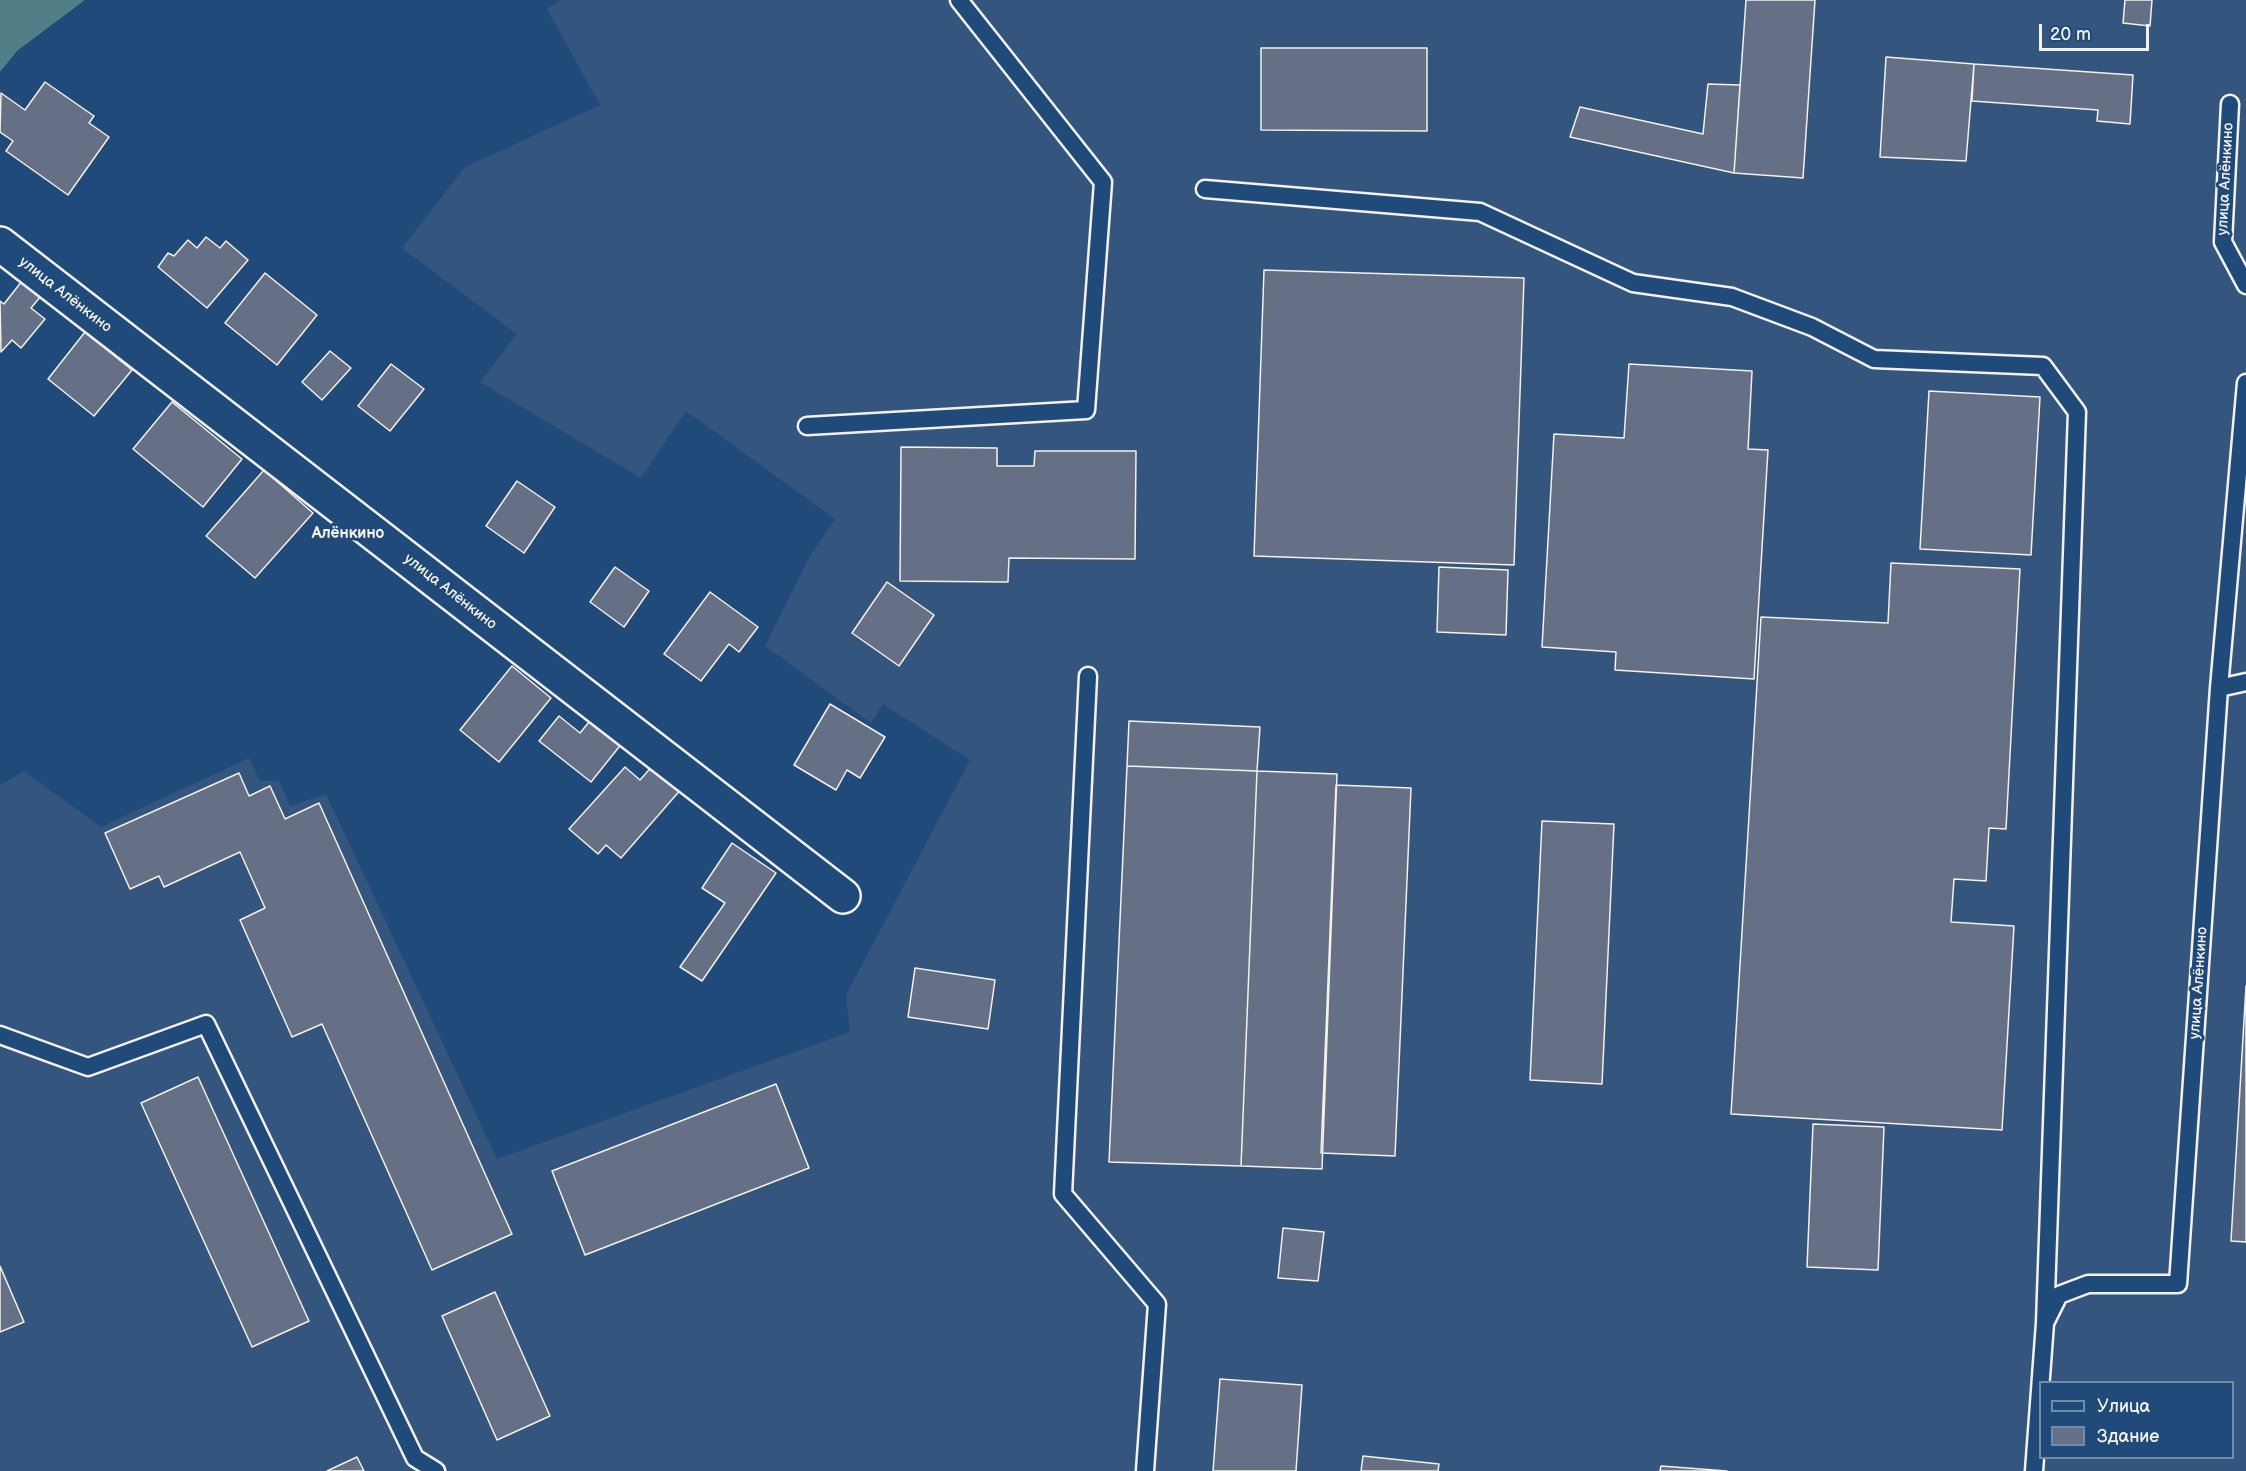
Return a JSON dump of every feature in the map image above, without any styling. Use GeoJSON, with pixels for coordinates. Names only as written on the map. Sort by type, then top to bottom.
{"type":"FeatureCollection","features":[{"type":"Feature","properties":{"kind":"street","name":"улица Алёнкино"},"geometry":{"type":"LineString","coordinates":[[0,244],[843,896]]}},
{"type":"Feature","properties":{"kind":"lane"},"geometry":{"type":"LineString","coordinates":[[807,426],[1086,410],[1103,182],[958,0]]}},
{"type":"Feature","properties":{"kind":"lane","name":"улица Алёнкино"},"geometry":{"type":"LineString","coordinates":[[2230,104],[2223,242],[2246,285]]}},
{"type":"Feature","properties":{"kind":"lane"},"geometry":{"type":"LineString","coordinates":[[1205,189],[1480,212],[1633,283],[1732,297],[1812,327],[1874,359],[2043,366],[2077,412],[2044,1323]]}},
{"type":"Feature","properties":{"kind":"lane","name":"улица Алёнкино"},"geometry":{"type":"LineString","coordinates":[[2040,1381],[2044,1323],[2059,1295],[2088,1284],[2178,1284],[2219,688],[2246,383]]}},
{"type":"Feature","properties":{"kind":"lane"},"geometry":{"type":"LineString","coordinates":[[1088,676],[1063,1194],[1157,1304],[1145,1471]]}},
{"type":"Feature","properties":{"kind":"lane"},"geometry":{"type":"LineString","coordinates":[[2219,688],[2246,682]]}},
{"type":"Feature","properties":{"kind":"lane"},"geometry":{"type":"LineString","coordinates":[[0,1035],[88,1067],[206,1024],[415,1458],[436,1471]]}},
{"type":"Feature","properties":{"kind":"lane","name":"улица Алёнкино"},"geometry":{"type":"LineString","coordinates":[[2034,1471],[2039,1397]]}},
{"type":"Feature","properties":{"kind":"shaded area"},"geometry":{"type":"Polygon","coordinates":[[[560,0],[2246,0],[2246,1471],[0,1471],[0,785],[24,771],[101,827],[249,758],[260,781],[279,781],[290,806],[326,794],[497,1159],[850,1032],[846,995],[970,760],[883,704],[871,723],[765,646],[810,556],[835,519],[686,411],[641,478],[480,382],[517,334],[402,248],[465,167],[600,105],[547,9],[560,0]]]}},
{"type":"Feature","properties":{"kind":"green space"},"geometry":{"type":"Polygon","coordinates":[[[0,0],[85,0],[17,51],[0,72],[0,0]]]}},
{"type":"Feature","properties":{"kind":"building"},"geometry":{"type":"Polygon","coordinates":[[[1746,0],[1815,0],[1803,178],[1734,173],[1746,0]]]}},
{"type":"Feature","properties":{"kind":"building"},"geometry":{"type":"Polygon","coordinates":[[[2125,0],[2152,0],[2150,26],[2123,23],[2125,0]]]}},
{"type":"Feature","properties":{"kind":"building"},"geometry":{"type":"Polygon","coordinates":[[[1261,48],[1427,48],[1427,131],[1261,130],[1261,48]]]}},
{"type":"Feature","properties":{"kind":"building"},"geometry":{"type":"Polygon","coordinates":[[[1886,57],[1974,64],[1966,161],[1880,157],[1886,57]]]}},
{"type":"Feature","properties":{"kind":"building"},"geometry":{"type":"Polygon","coordinates":[[[1974,64],[2133,75],[2130,124],[2097,121],[2098,110],[1972,101],[1974,64]]]}},
{"type":"Feature","properties":{"kind":"building"},"geometry":{"type":"Polygon","coordinates":[[[45,82],[94,116],[89,123],[109,137],[68,195],[6,151],[13,141],[0,132],[1,93],[25,110],[45,82]]]}},
{"type":"Feature","properties":{"kind":"building"},"geometry":{"type":"Polygon","coordinates":[[[1708,84],[1740,85],[1734,173],[1570,137],[1580,107],[1703,134],[1708,84]]]}},
{"type":"Feature","properties":{"kind":"building"},"geometry":{"type":"Polygon","coordinates":[[[206,237],[220,248],[226,241],[248,260],[207,308],[158,267],[168,253],[174,256],[188,240],[197,248],[206,237]]]}},
{"type":"Feature","properties":{"kind":"building"},"geometry":{"type":"Polygon","coordinates":[[[1264,270],[1524,278],[1514,565],[1254,556],[1264,270]]]}},
{"type":"Feature","properties":{"kind":"building"},"geometry":{"type":"Polygon","coordinates":[[[265,273],[317,315],[277,365],[225,323],[265,273]]]}},
{"type":"Feature","properties":{"kind":"building"},"geometry":{"type":"Polygon","coordinates":[[[22,281],[41,296],[31,308],[45,319],[21,348],[12,340],[1,352],[0,301],[4,304],[22,281]]]}},
{"type":"Feature","properties":{"kind":"building"},"geometry":{"type":"Polygon","coordinates":[[[85,332],[132,370],[94,416],[48,379],[85,332]]]}},
{"type":"Feature","properties":{"kind":"building"},"geometry":{"type":"Polygon","coordinates":[[[330,351],[351,368],[322,400],[302,382],[330,351]]]}},
{"type":"Feature","properties":{"kind":"building"},"geometry":{"type":"Polygon","coordinates":[[[391,364],[424,389],[390,431],[358,406],[391,364]]]}},
{"type":"Feature","properties":{"kind":"building"},"geometry":{"type":"Polygon","coordinates":[[[1629,364],[1752,371],[1748,449],[1768,450],[1754,679],[1615,670],[1616,652],[1542,647],[1554,434],[1624,438],[1629,364]]]}},
{"type":"Feature","properties":{"kind":"building"},"geometry":{"type":"Polygon","coordinates":[[[1929,391],[2040,397],[2031,555],[1920,549],[1929,391]]]}},
{"type":"Feature","properties":{"kind":"building"},"geometry":{"type":"Polygon","coordinates":[[[172,402],[242,459],[203,507],[133,449],[172,402]]]}},
{"type":"Feature","properties":{"kind":"building"},"geometry":{"type":"Polygon","coordinates":[[[901,447],[997,448],[997,466],[1034,466],[1035,451],[1136,451],[1135,559],[1009,558],[1008,582],[900,581],[901,447]]]}},
{"type":"Feature","properties":{"kind":"building"},"geometry":{"type":"Polygon","coordinates":[[[264,470],[313,513],[255,578],[206,536],[264,470]]]}},
{"type":"Feature","properties":{"kind":"building"},"geometry":{"type":"Polygon","coordinates":[[[517,481],[555,507],[524,553],[486,526],[517,481]]]}},
{"type":"Feature","properties":{"kind":"building"},"geometry":{"type":"Polygon","coordinates":[[[1891,563],[2020,569],[2006,829],[1989,828],[1986,881],[1954,879],[1951,922],[2014,926],[2002,1130],[1731,1114],[1761,617],[1888,623],[1891,563]]]}},
{"type":"Feature","properties":{"kind":"building"},"geometry":{"type":"Polygon","coordinates":[[[615,567],[649,591],[624,627],[590,602],[615,567]]]}},
{"type":"Feature","properties":{"kind":"building"},"geometry":{"type":"Polygon","coordinates":[[[1439,567],[1508,570],[1506,635],[1437,632],[1439,567]]]}},
{"type":"Feature","properties":{"kind":"building"},"geometry":{"type":"Polygon","coordinates":[[[887,582],[934,615],[899,666],[852,633],[887,582]]]}},
{"type":"Feature","properties":{"kind":"building"},"geometry":{"type":"Polygon","coordinates":[[[710,592],[758,627],[739,652],[729,644],[701,681],[664,654],[710,592]]]}},
{"type":"Feature","properties":{"kind":"building"},"geometry":{"type":"Polygon","coordinates":[[[512,666],[551,698],[499,762],[460,730],[512,666]]]}},
{"type":"Feature","properties":{"kind":"building"},"geometry":{"type":"Polygon","coordinates":[[[830,704],[885,737],[860,778],[847,770],[836,790],[794,765],[830,704]]]}},
{"type":"Feature","properties":{"kind":"building"},"geometry":{"type":"Polygon","coordinates":[[[559,716],[580,733],[593,717],[623,742],[591,782],[539,741],[559,716]]]}},
{"type":"Feature","properties":{"kind":"building"},"geometry":{"type":"Polygon","coordinates":[[[1129,721],[1260,727],[1257,771],[1127,766],[1129,721]]]}},
{"type":"Feature","properties":{"kind":"building"},"geometry":{"type":"Polygon","coordinates":[[[655,763],[683,787],[621,858],[606,845],[598,854],[569,829],[625,767],[640,780],[655,763]]]}},
{"type":"Feature","properties":{"kind":"building"},"geometry":{"type":"Polygon","coordinates":[[[1127,766],[1257,771],[1241,1166],[1109,1162],[1127,766]]]}},
{"type":"Feature","properties":{"kind":"building"},"geometry":{"type":"Polygon","coordinates":[[[1257,771],[1337,774],[1322,1169],[1241,1166],[1257,771]]]}},
{"type":"Feature","properties":{"kind":"building"},"geometry":{"type":"Polygon","coordinates":[[[239,773],[249,796],[270,786],[285,819],[319,803],[512,1234],[432,1270],[322,1024],[292,1037],[240,920],[265,908],[240,852],[164,887],[159,876],[130,889],[105,833],[239,773]]]}},
{"type":"Feature","properties":{"kind":"building"},"geometry":{"type":"Polygon","coordinates":[[[1336,785],[1411,788],[1395,1156],[1321,1153],[1336,785]]]}},
{"type":"Feature","properties":{"kind":"building"},"geometry":{"type":"Polygon","coordinates":[[[1542,821],[1614,824],[1602,1084],[1530,1080],[1542,821]]]}},
{"type":"Feature","properties":{"kind":"building"},"geometry":{"type":"Polygon","coordinates":[[[732,843],[776,873],[702,981],[680,967],[725,903],[702,888],[732,843]]]}},
{"type":"Feature","properties":{"kind":"building"},"geometry":{"type":"Polygon","coordinates":[[[915,968],[995,980],[988,1029],[908,1017],[915,968]]]}},
{"type":"Feature","properties":{"kind":"building"},"geometry":{"type":"Polygon","coordinates":[[[2246,986],[2246,1242],[2231,1241],[2246,986]]]}},
{"type":"Feature","properties":{"kind":"building"},"geometry":{"type":"Polygon","coordinates":[[[198,1077],[309,1321],[252,1347],[141,1103],[198,1077]]]}},
{"type":"Feature","properties":{"kind":"building"},"geometry":{"type":"Polygon","coordinates":[[[776,1084],[809,1168],[585,1255],[552,1171],[776,1084]]]}},
{"type":"Feature","properties":{"kind":"building"},"geometry":{"type":"Polygon","coordinates":[[[1813,1124],[1884,1127],[1878,1270],[1807,1267],[1813,1124]]]}},
{"type":"Feature","properties":{"kind":"building"},"geometry":{"type":"Polygon","coordinates":[[[1283,1228],[1324,1232],[1318,1281],[1278,1278],[1283,1228]]]}},
{"type":"Feature","properties":{"kind":"building"},"geometry":{"type":"Polygon","coordinates":[[[0,1266],[24,1322],[0,1332],[0,1266]]]}},
{"type":"Feature","properties":{"kind":"building"},"geometry":{"type":"Polygon","coordinates":[[[495,1292],[550,1416],[497,1440],[442,1316],[495,1292]]]}},
{"type":"Feature","properties":{"kind":"building"},"geometry":{"type":"Polygon","coordinates":[[[1220,1379],[1302,1385],[1296,1471],[1213,1471],[1220,1379]]]}},
{"type":"Feature","properties":{"kind":"building"},"geometry":{"type":"Polygon","coordinates":[[[1363,1456],[1439,1464],[1438,1471],[1361,1471],[1363,1456]]]}},
{"type":"Feature","properties":{"kind":"building"},"geometry":{"type":"Polygon","coordinates":[[[357,1457],[364,1471],[327,1471],[357,1457]]]}},
{"type":"Feature","properties":{"kind":"building"},"geometry":{"type":"Polygon","coordinates":[[[1661,1466],[1727,1471],[1660,1471],[1661,1466]]]}},
{"type":"Feature","properties":{"kind":"district","name":"Алёнкино"},"geometry":{"type":"Point","coordinates":[348,534]}}]}
